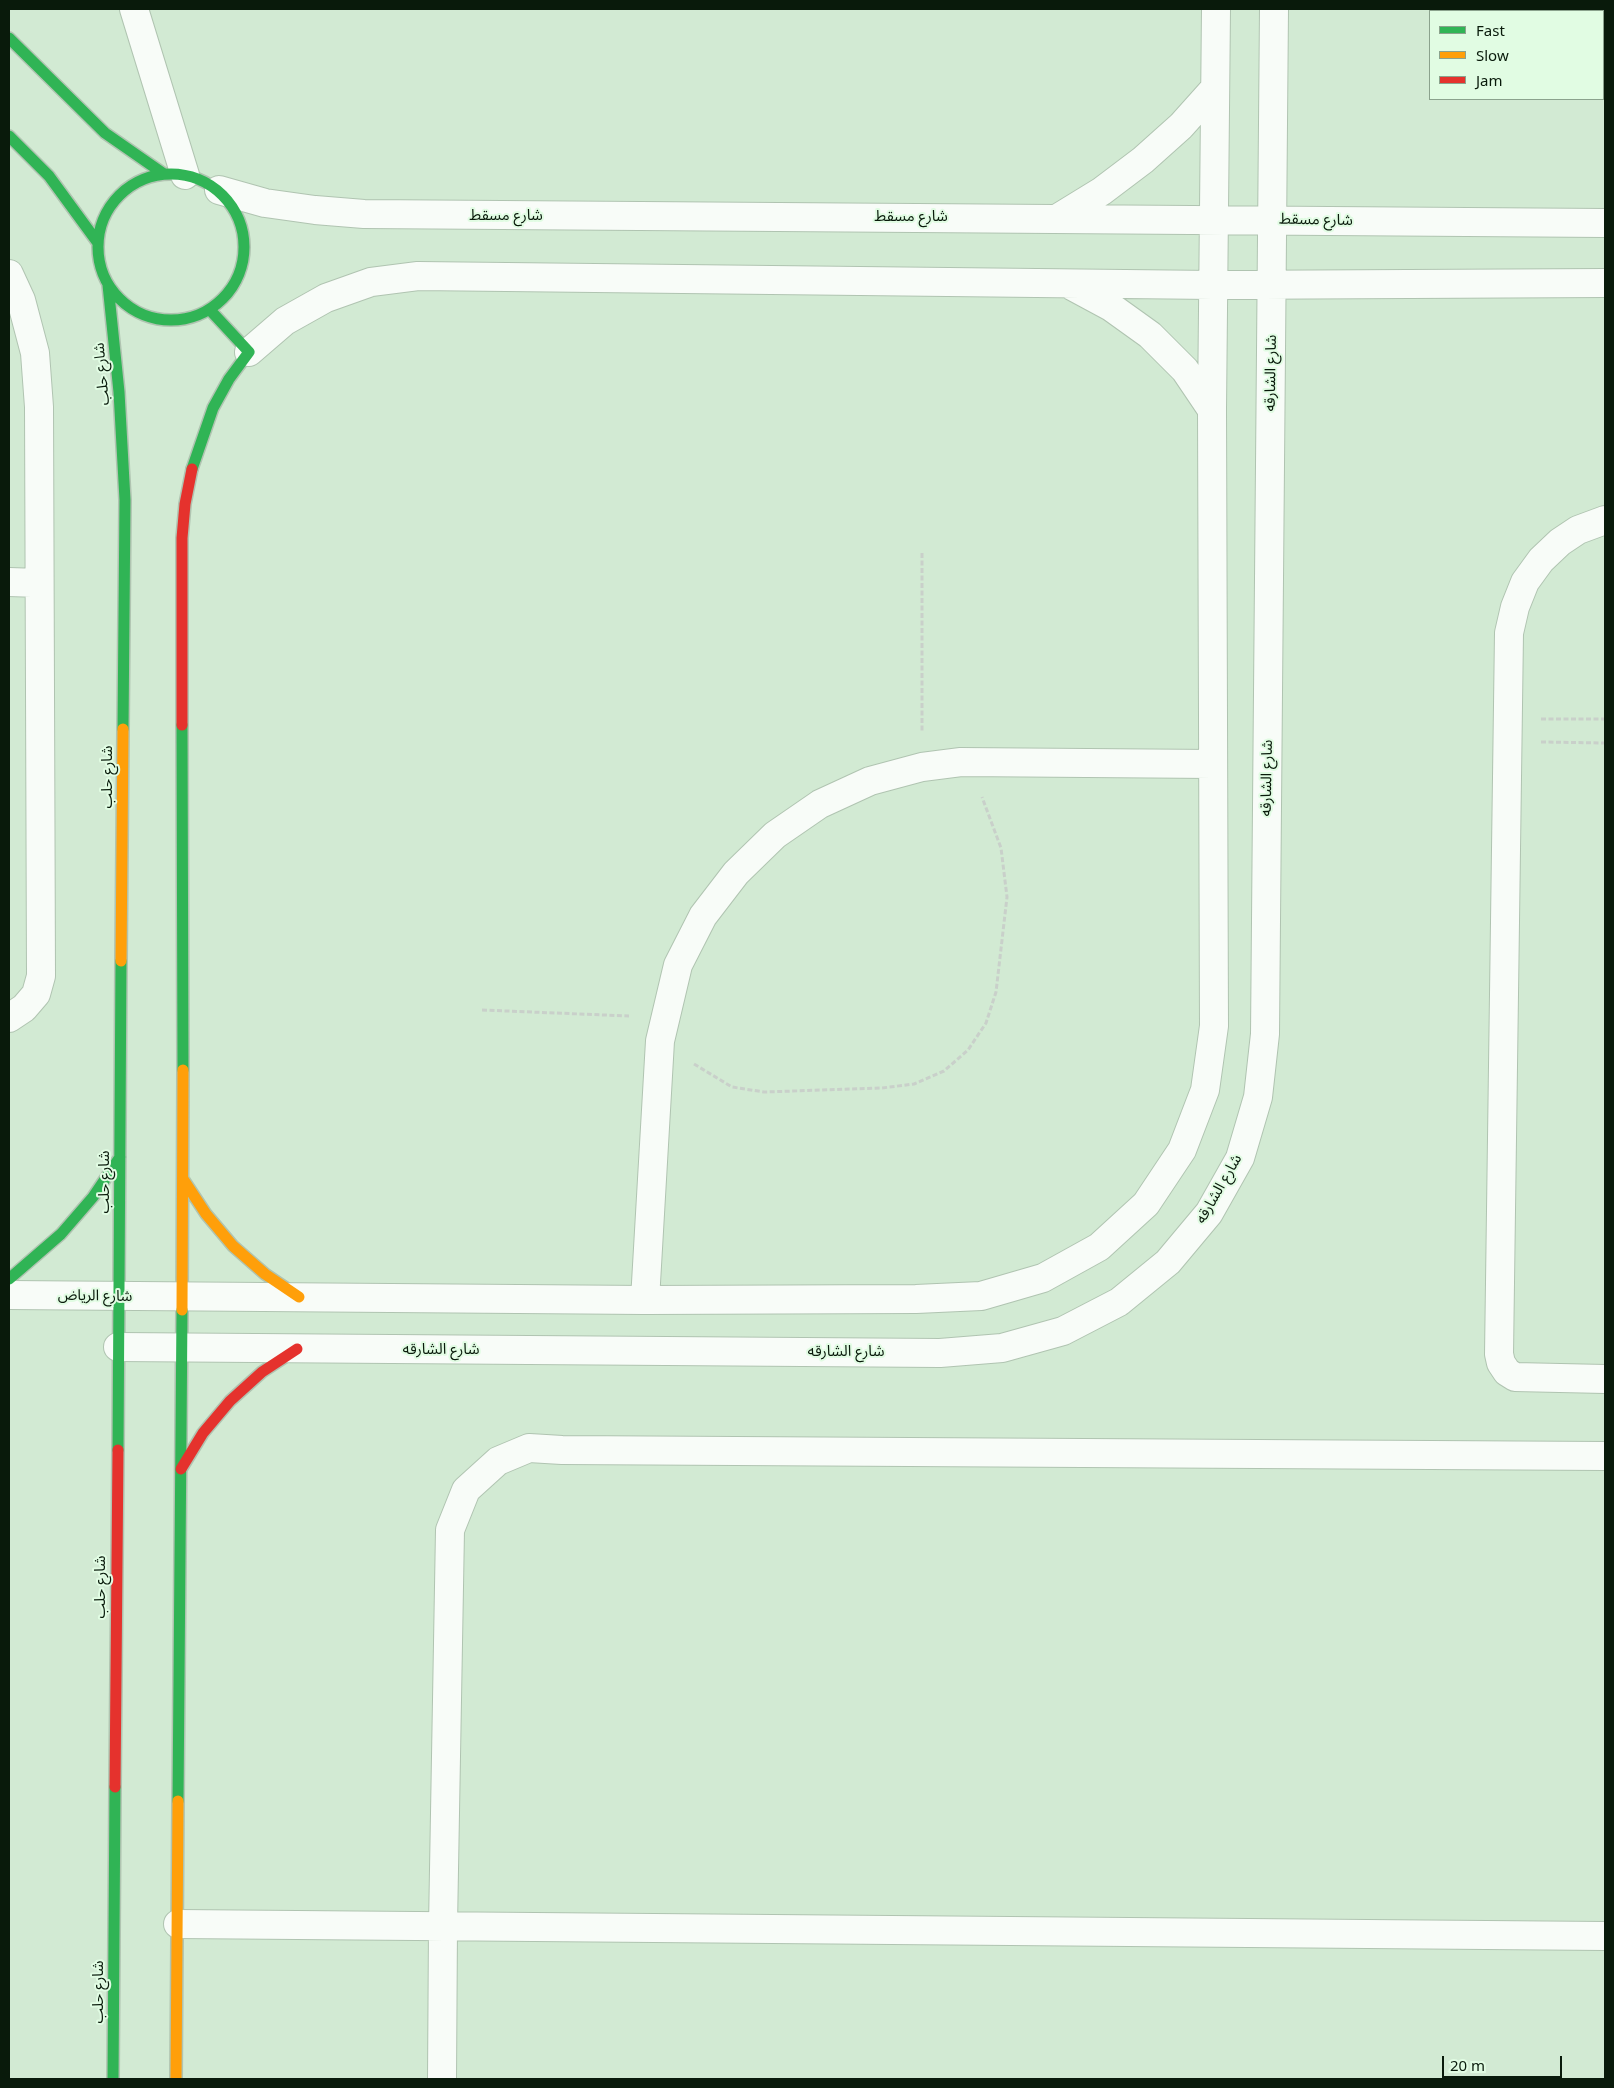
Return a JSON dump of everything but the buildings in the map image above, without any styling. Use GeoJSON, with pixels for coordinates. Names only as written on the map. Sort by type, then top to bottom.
{"type":"FeatureCollection","features":[{"type":"Feature","properties":{"kind":"street"},"geometry":{"type":"LineString","coordinates":[[134,9],[175,174]]}},
{"type":"Feature","properties":{"kind":"street"},"geometry":{"type":"LineString","coordinates":[[182,1296],[645,1300],[916,1299],[981,1296],[1043,1278],[1098,1247],[1146,1204],[1182,1150],[1205,1090],[1214,1026],[1212,410],[1216,9]]}},
{"type":"Feature","properties":{"kind":"street","name":"شارع الشارقه"},"geometry":{"type":"LineString","coordinates":[[182,1347],[940,1353],[1002,1348],[1063,1331],[1119,1302],[1168,1262],[1209,1213],[1240,1158],[1258,1097],[1265,1034],[1274,9]]}},
{"type":"Feature","properties":{"kind":"street"},"geometry":{"type":"LineString","coordinates":[[9,38],[80,110],[106,133],[175,174],[203,180],[219,190],[234,207],[243,229],[245,252],[240,274],[228,295],[210,310],[195,317],[179,321],[162,321],[146,317],[131,310],[118,298],[108,285],[98,258],[98,243],[102,222],[112,204],[126,189],[144,178],[175,174]]}},
{"type":"Feature","properties":{"kind":"street"},"geometry":{"type":"LineString","coordinates":[[1058,218],[1102,191],[1143,160],[1181,126],[1215,88]]}},
{"type":"Feature","properties":{"kind":"street"},"geometry":{"type":"LineString","coordinates":[[9,136],[66,197],[98,243]]}},
{"type":"Feature","properties":{"kind":"street","name":"شارع مسقط"},"geometry":{"type":"LineString","coordinates":[[219,190],[265,203],[364,214],[1272,219],[1605,223]]}},
{"type":"Feature","properties":{"kind":"street"},"geometry":{"type":"LineString","coordinates":[[9,274],[21,300],[35,353],[39,407],[41,976],[36,994],[24,1008],[9,1018]]}},
{"type":"Feature","properties":{"kind":"street"},"geometry":{"type":"LineString","coordinates":[[176,2079],[183,1179],[182,538],[185,504],[196,456],[213,408],[229,379],[249,352],[285,321],[326,298],[371,282],[418,276],[1213,285],[1605,284]]}},
{"type":"Feature","properties":{"kind":"street"},"geometry":{"type":"LineString","coordinates":[[1068,284],[1112,307],[1150,335],[1185,370],[1212,410]]}},
{"type":"Feature","properties":{"kind":"street","name":"شارع حلب"},"geometry":{"type":"LineString","coordinates":[[108,285],[119,392],[125,500],[113,2079]]}},
{"type":"Feature","properties":{"kind":"street"},"geometry":{"type":"LineString","coordinates":[[210,310],[249,352]]}},
{"type":"Feature","properties":{"kind":"street"},"geometry":{"type":"LineString","coordinates":[[1605,520],[1578,530],[1560,542],[1541,560],[1525,582],[1515,607],[1509,633],[1499,1354],[1501,1363],[1507,1372],[1515,1377],[1605,1379]]}},
{"type":"Feature","properties":{"kind":"street"},"geometry":{"type":"LineString","coordinates":[[9,582],[39,583]]}},
{"type":"Feature","properties":{"kind":"street"},"geometry":{"type":"LineString","coordinates":[[645,1300],[662,1029],[678,965],[703,916],[736,873],[776,835],[820,804],[870,781],[922,766],[961,762],[1213,764]]}},
{"type":"Feature","properties":{"kind":"street"},"geometry":{"type":"LineString","coordinates":[[9,1278],[25,1267],[61,1234],[93,1197],[120,1157]]}},
{"type":"Feature","properties":{"kind":"street"},"geometry":{"type":"LineString","coordinates":[[183,1179],[206,1214],[233,1246],[265,1274],[299,1297]]}},
{"type":"Feature","properties":{"kind":"street","name":"شارع الرياض"},"geometry":{"type":"LineString","coordinates":[[9,1295],[182,1296]]}},
{"type":"Feature","properties":{"kind":"street"},"geometry":{"type":"LineString","coordinates":[[118,1347],[182,1347]]}},
{"type":"Feature","properties":{"kind":"street"},"geometry":{"type":"LineString","coordinates":[[181,1470],[203,1433],[230,1401],[262,1372],[297,1349]]}},
{"type":"Feature","properties":{"kind":"street"},"geometry":{"type":"LineString","coordinates":[[442,2079],[450,1530],[466,1490],[498,1461],[529,1448],[562,1450],[1605,1456]]}},
{"type":"Feature","properties":{"kind":"street"},"geometry":{"type":"LineString","coordinates":[[178,1924],[1605,1936]]}},
{"type":"Feature","properties":{"kind":"path"},"geometry":{"type":"LineString","coordinates":[[922,553],[922,766]]}},
{"type":"Feature","properties":{"kind":"path"},"geometry":{"type":"LineString","coordinates":[[1508,730],[1605,719]]}},
{"type":"Feature","properties":{"kind":"path"},"geometry":{"type":"LineString","coordinates":[[1508,730],[1605,743]]}},
{"type":"Feature","properties":{"kind":"path"},"geometry":{"type":"LineString","coordinates":[[482,1010],[662,1029],[704,1071],[732,1086],[764,1092],[882,1088],[914,1084],[944,1070],[968,1050],[986,1023],[996,992],[1007,896],[1001,848],[985,801],[961,762]]}},
{"type":"Feature","properties":{"kind":"traffic: fast"},"geometry":{"type":"LineString","coordinates":[[9,38],[105,133],[164,174]]}},
{"type":"Feature","properties":{"kind":"traffic: fast"},"geometry":{"type":"LineString","coordinates":[[9,136],[49,176],[98,243]]}},
{"type":"Feature","properties":{"kind":"traffic: fast"},"geometry":{"type":"LineString","coordinates":[[171,174],[199,179],[223,195],[239,219],[244,247],[239,275],[223,299],[199,315],[171,320],[143,315],[119,299],[103,275],[98,247],[103,219],[119,195],[143,179],[171,174]]}},
{"type":"Feature","properties":{"kind":"traffic: fast"},"geometry":{"type":"LineString","coordinates":[[108,285],[119,392],[125,500],[123,729]]}},
{"type":"Feature","properties":{"kind":"traffic: fast"},"geometry":{"type":"LineString","coordinates":[[192,469],[213,408],[229,379],[249,352],[210,310]]}},
{"type":"Feature","properties":{"kind":"traffic: fast"},"geometry":{"type":"LineString","coordinates":[[182,725],[183,1070]]}},
{"type":"Feature","properties":{"kind":"traffic: fast"},"geometry":{"type":"LineString","coordinates":[[118,1450],[121,961]]}},
{"type":"Feature","properties":{"kind":"traffic: fast"},"geometry":{"type":"LineString","coordinates":[[9,1279],[61,1234],[93,1197],[120,1157]]}},
{"type":"Feature","properties":{"kind":"traffic: fast"},"geometry":{"type":"LineString","coordinates":[[178,1801],[182,1310]]}},
{"type":"Feature","properties":{"kind":"traffic: fast"},"geometry":{"type":"LineString","coordinates":[[113,2079],[115,1787]]}},
{"type":"Feature","properties":{"kind":"traffic: slow"},"geometry":{"type":"LineString","coordinates":[[121,961],[123,729]]}},
{"type":"Feature","properties":{"kind":"traffic: slow"},"geometry":{"type":"LineString","coordinates":[[182,1310],[183,1070]]}},
{"type":"Feature","properties":{"kind":"traffic: slow"},"geometry":{"type":"LineString","coordinates":[[183,1179],[206,1214],[233,1246],[265,1274],[299,1297]]}},
{"type":"Feature","properties":{"kind":"traffic: slow"},"geometry":{"type":"LineString","coordinates":[[176,2079],[178,1801]]}},
{"type":"Feature","properties":{"kind":"traffic: jam"},"geometry":{"type":"LineString","coordinates":[[182,725],[182,538],[185,504],[192,469]]}},
{"type":"Feature","properties":{"kind":"traffic: jam"},"geometry":{"type":"LineString","coordinates":[[181,1469],[203,1433],[230,1401],[262,1372],[297,1349]]}},
{"type":"Feature","properties":{"kind":"traffic: jam"},"geometry":{"type":"LineString","coordinates":[[115,1787],[118,1450]]}}]}
